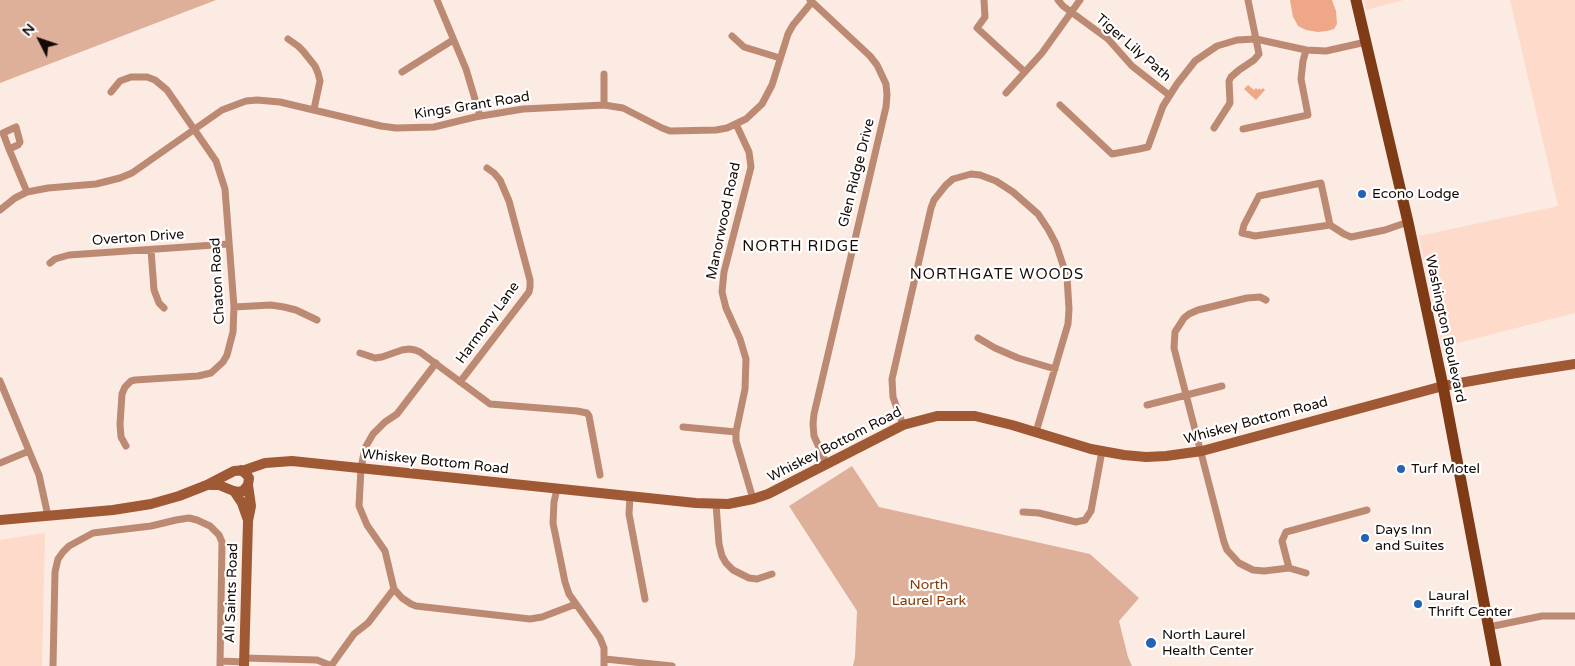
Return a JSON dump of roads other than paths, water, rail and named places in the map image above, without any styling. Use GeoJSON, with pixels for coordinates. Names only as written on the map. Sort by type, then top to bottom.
{"type":"FeatureCollection","features":[{"type":"Feature","properties":{"kind":"main road","name":"Washington Boulevard"},"geometry":{"type":"LineString","coordinates":[[1356,0],[1408,222],[1443,386],[1496,666]]}},
{"type":"Feature","properties":{"kind":"street"},"geometry":{"type":"LineString","coordinates":[[437,0],[471,83],[480,116]]}},
{"type":"Feature","properties":{"kind":"street"},"geometry":{"type":"LineString","coordinates":[[984,0],[985,17],[977,28],[1025,72]]}},
{"type":"Feature","properties":{"kind":"street","name":"Tiger Lily Path"},"geometry":{"type":"LineString","coordinates":[[1058,0],[1070,12],[1108,39],[1132,66],[1170,95]]}},
{"type":"Feature","properties":{"kind":"street"},"geometry":{"type":"LineString","coordinates":[[1006,93],[1050,43],[1080,0]]}},
{"type":"Feature","properties":{"kind":"street"},"geometry":{"type":"LineString","coordinates":[[1214,128],[1230,103],[1231,77],[1259,54],[1248,0]]}},
{"type":"Feature","properties":{"kind":"street","name":"Kings Grant Road"},"geometry":{"type":"LineString","coordinates":[[0,210],[15,198],[27,192],[48,188],[96,184],[132,173],[222,110],[246,101],[268,100],[396,128],[434,127],[480,116],[523,109],[604,106],[623,108],[662,128],[670,130],[716,130],[736,124],[762,104],[772,85],[788,34],[811,1]]}},
{"type":"Feature","properties":{"kind":"street","name":"Glen Ridge Drive"},"geometry":{"type":"LineString","coordinates":[[811,1],[870,56],[877,65],[886,84],[887,95],[886,107],[814,414],[814,436],[827,465]]}},
{"type":"Feature","properties":{"kind":"street"},"geometry":{"type":"LineString","coordinates":[[732,36],[744,47],[780,58]]}},
{"type":"Feature","properties":{"kind":"street"},"geometry":{"type":"LineString","coordinates":[[288,39],[303,51],[315,66],[318,74],[320,81],[314,109]]}},
{"type":"Feature","properties":{"kind":"street"},"geometry":{"type":"LineString","coordinates":[[1060,105],[1112,154],[1148,147],[1160,113],[1170,95],[1195,62],[1207,52],[1229,42],[1256,39],[1306,50],[1326,51],[1366,42]]}},
{"type":"Feature","properties":{"kind":"street"},"geometry":{"type":"LineString","coordinates":[[402,72],[453,40]]}},
{"type":"Feature","properties":{"kind":"street"},"geometry":{"type":"LineString","coordinates":[[1244,129],[1308,115],[1301,79],[1306,50]]}},
{"type":"Feature","properties":{"kind":"street"},"geometry":{"type":"LineString","coordinates":[[604,74],[604,106]]}},
{"type":"Feature","properties":{"kind":"street","name":"Chaton Road"},"geometry":{"type":"LineString","coordinates":[[111,92],[125,78],[147,76],[155,80],[167,90],[216,161],[225,189],[234,307],[233,332],[227,355],[223,362],[211,373],[198,376],[135,380],[125,387],[122,394],[120,432],[126,446]]}},
{"type":"Feature","properties":{"kind":"street","name":"Manorwood Road"},"geometry":{"type":"LineString","coordinates":[[736,124],[749,152],[751,167],[722,282],[724,300],[742,344],[746,369],[745,389],[736,432],[738,449],[753,499]]}},
{"type":"Feature","properties":{"kind":"street"},"geometry":{"type":"LineString","coordinates":[[9,149],[27,192]]}},
{"type":"Feature","properties":{"kind":"street","name":"Harmony Lane"},"geometry":{"type":"LineString","coordinates":[[460,382],[529,292],[530,287],[528,271],[509,201],[500,180],[487,168]]}},
{"type":"Feature","properties":{"kind":"street"},"geometry":{"type":"LineString","coordinates":[[903,425],[893,397],[892,379],[931,208],[940,191],[953,180],[971,174],[996,181],[1013,192],[1038,214],[1056,244],[1067,277],[1068,324],[1036,432]]}},
{"type":"Feature","properties":{"kind":"street"},"geometry":{"type":"LineString","coordinates":[[1330,225],[1321,183],[1259,196],[1244,224],[1242,234],[1255,236],[1330,225],[1351,237],[1385,230],[1408,222]]}},
{"type":"Feature","properties":{"kind":"street","name":"Overton Drive"},"geometry":{"type":"LineString","coordinates":[[50,263],[55,259],[69,255],[229,244]]}},
{"type":"Feature","properties":{"kind":"street"},"geometry":{"type":"LineString","coordinates":[[151,250],[154,290],[159,303],[164,308]]}},
{"type":"Feature","properties":{"kind":"street"},"geometry":{"type":"LineString","coordinates":[[1266,300],[1260,297],[1247,298],[1198,310],[1184,318],[1174,332],[1173,341],[1227,550],[1239,563],[1253,570],[1264,571],[1289,568],[1306,573]]}},
{"type":"Feature","properties":{"kind":"street"},"geometry":{"type":"LineString","coordinates":[[234,307],[271,305],[284,307],[296,310],[317,320]]}},
{"type":"Feature","properties":{"kind":"street"},"geometry":{"type":"LineString","coordinates":[[978,338],[1018,358],[1055,369]]}},
{"type":"Feature","properties":{"kind":"street"},"geometry":{"type":"LineString","coordinates":[[360,352],[375,358],[408,348],[420,352],[490,404],[587,413],[600,475]]}},
{"type":"Feature","properties":{"kind":"street","name":"Harmony Lane"},"geometry":{"type":"LineString","coordinates":[[394,589],[385,551],[367,525],[359,506],[361,468],[365,448],[373,434],[385,422],[397,414],[436,363]]}},
{"type":"Feature","properties":{"kind":"street","name":"Whiskey Bottom Road"},"geometry":{"type":"LineString","coordinates":[[0,520],[113,510],[151,504],[179,496],[236,472],[265,463],[292,462],[728,504],[753,499],[781,488],[903,425],[937,416],[975,416],[995,420],[1102,451],[1146,457],[1182,455],[1443,386],[1493,376],[1575,364]]}},
{"type":"Feature","properties":{"kind":"street"},"geometry":{"type":"LineString","coordinates":[[1,385],[42,486],[48,516]]}},
{"type":"Feature","properties":{"kind":"street"},"geometry":{"type":"LineString","coordinates":[[1147,405],[1222,386]]}},
{"type":"Feature","properties":{"kind":"street"},"geometry":{"type":"LineString","coordinates":[[683,427],[736,432]]}},
{"type":"Feature","properties":{"kind":"street"},"geometry":{"type":"LineString","coordinates":[[0,463],[29,451]]}},
{"type":"Feature","properties":{"kind":"street"},"geometry":{"type":"LineString","coordinates":[[1023,512],[1039,513],[1076,522],[1085,520],[1091,512],[1102,451]]}},
{"type":"Feature","properties":{"kind":"street"},"geometry":{"type":"LineString","coordinates":[[207,485],[219,484],[232,490],[242,491],[257,472],[275,463]]}},
{"type":"Feature","properties":{"kind":"street"},"geometry":{"type":"LineString","coordinates":[[232,490],[227,481],[236,472],[247,475],[249,484]]}},
{"type":"Feature","properties":{"kind":"street","name":"All Saints Road"},"geometry":{"type":"LineString","coordinates":[[244,662],[248,521],[251,506],[249,484]]}},
{"type":"Feature","properties":{"kind":"street"},"geometry":{"type":"LineString","coordinates":[[557,489],[553,507],[553,523],[565,582],[569,594],[600,638],[604,648],[604,663],[672,666]]}},
{"type":"Feature","properties":{"kind":"street","name":"All Saints Road"},"geometry":{"type":"LineString","coordinates":[[232,490],[242,503],[248,521]]}},
{"type":"Feature","properties":{"kind":"street"},"geometry":{"type":"LineString","coordinates":[[630,496],[629,514],[645,599]]}},
{"type":"Feature","properties":{"kind":"street"},"geometry":{"type":"LineString","coordinates":[[716,504],[719,544],[726,563],[733,570],[749,578],[763,578],[772,574]]}},
{"type":"Feature","properties":{"kind":"street"},"geometry":{"type":"LineString","coordinates":[[1289,568],[1282,541],[1286,532],[1367,510]]}},
{"type":"Feature","properties":{"kind":"street"},"geometry":{"type":"LineString","coordinates":[[53,666],[54,572],[58,559],[63,552],[69,546],[93,533],[151,526],[190,518],[210,526],[219,535],[222,542],[220,663],[317,660],[331,666],[351,638],[368,623],[394,589],[402,598],[416,606],[530,619],[542,617],[576,604]]}},
{"type":"Feature","properties":{"kind":"street"},"geometry":{"type":"LineString","coordinates":[[1489,628],[1551,615],[1575,616]]}},
{"type":"Feature","properties":{"kind":"place","name":"Econo Lodge"},"geometry":{"type":"Point","coordinates":[1362,194]}},
{"type":"Feature","properties":{"kind":"place","name":"Turf Motel"},"geometry":{"type":"Point","coordinates":[1401,469]}},
{"type":"Feature","properties":{"kind":"place","name":"Days Inn and Suites"},"geometry":{"type":"Point","coordinates":[1365,538]}},
{"type":"Feature","properties":{"kind":"place","name":"Laural Thrift Center"},"geometry":{"type":"Point","coordinates":[1418,604]}},
{"type":"Feature","properties":{"kind":"place","name":"North Laurel Health Center"},"geometry":{"type":"Point","coordinates":[1151,643]}},
{"type":"Feature","properties":{"kind":"district","name":"NORTH RIDGE"},"geometry":{"type":"Point","coordinates":[801,247]}},
{"type":"Feature","properties":{"kind":"district","name":"NORTHGATE WOODS"},"geometry":{"type":"Point","coordinates":[997,275]}},
{"type":"Feature","properties":{"kind":"park label","name":"North Laurel Park"},"geometry":{"type":"Point","coordinates":[929,594]}}]}
